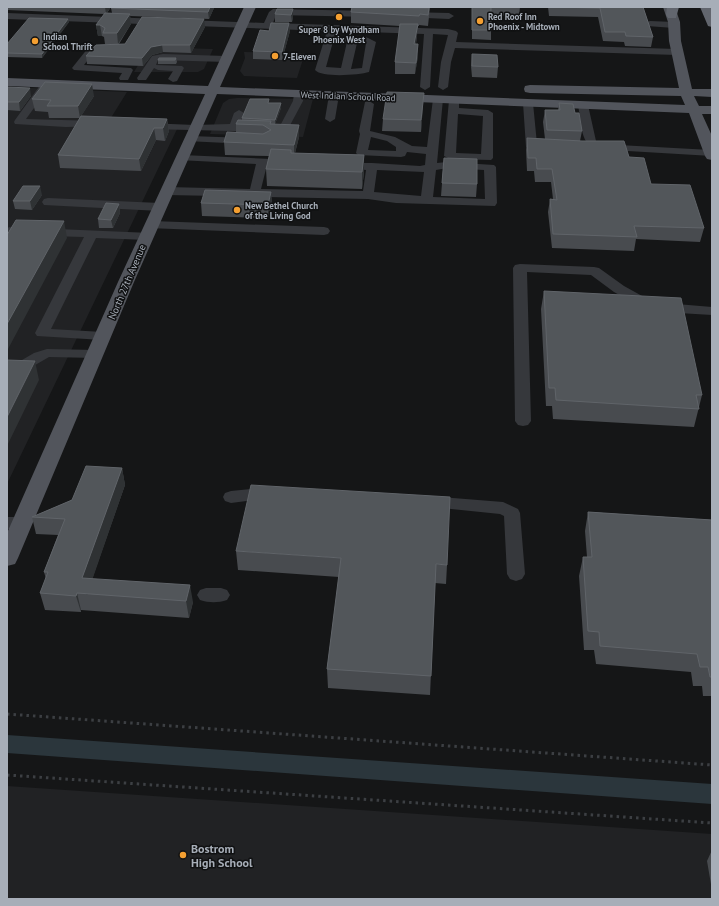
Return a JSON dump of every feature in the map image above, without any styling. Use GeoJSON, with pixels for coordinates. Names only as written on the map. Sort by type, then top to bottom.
{"type":"FeatureCollection","features":[{"type":"Feature","properties":{"kind":"highway"},"geometry":{"type":"LineString","coordinates":[[706,7],[712,23]]}},
{"type":"Feature","properties":{"kind":"main road","name":"North 27th Avenue"},"geometry":{"type":"LineString","coordinates":[[7,558],[15,523],[96,354],[149,231],[250,7]]}},
{"type":"Feature","properties":{"kind":"main road"},"geometry":{"type":"LineString","coordinates":[[672,13],[677,52],[686,92],[712,154]]}},
{"type":"Feature","properties":{"kind":"main road","name":"West Indian School Road"},"geometry":{"type":"LineString","coordinates":[[7,74],[173,79],[299,94],[334,95],[440,93]]}},
{"type":"Feature","properties":{"kind":"main road","name":"West Indian School Road"},"geometry":{"type":"LineString","coordinates":[[7,82],[48,84],[425,87],[455,100],[712,110]]}},
{"type":"Feature","properties":{"kind":"main road"},"geometry":{"type":"LineString","coordinates":[[520,89],[710,93]]}},
{"type":"Feature","properties":{"kind":"lane"},"geometry":{"type":"LineString","coordinates":[[267,26],[273,12],[284,9],[449,16]]}},
{"type":"Feature","properties":{"kind":"lane"},"geometry":{"type":"LineString","coordinates":[[650,24],[672,13]]}},
{"type":"Feature","properties":{"kind":"lane"},"geometry":{"type":"LineString","coordinates":[[7,16],[453,33],[440,93],[427,200]]}},
{"type":"Feature","properties":{"kind":"lane"},"geometry":{"type":"LineString","coordinates":[[132,32],[140,20]]}},
{"type":"Feature","properties":{"kind":"lane"},"geometry":{"type":"LineString","coordinates":[[329,38],[366,40],[371,42],[366,70],[348,74],[320,70],[329,38],[332,28]]}},
{"type":"Feature","properties":{"kind":"lane"},"geometry":{"type":"LineString","coordinates":[[425,87],[428,31]]}},
{"type":"Feature","properties":{"kind":"lane"},"geometry":{"type":"LineString","coordinates":[[348,74],[352,42],[354,39]]}},
{"type":"Feature","properties":{"kind":"lane"},"geometry":{"type":"LineString","coordinates":[[109,49],[98,44],[91,50],[78,68],[128,70],[124,78]]}},
{"type":"Feature","properties":{"kind":"lane"},"geometry":{"type":"LineString","coordinates":[[451,45],[677,52]]}},
{"type":"Feature","properties":{"kind":"lane"},"geometry":{"type":"LineString","coordinates":[[142,78],[155,58],[226,59]]}},
{"type":"Feature","properties":{"kind":"lane"},"geometry":{"type":"LineString","coordinates":[[173,79],[185,58]]}},
{"type":"Feature","properties":{"kind":"lane"},"geometry":{"type":"LineString","coordinates":[[150,67],[179,68]]}},
{"type":"Feature","properties":{"kind":"lane"},"geometry":{"type":"LineString","coordinates":[[48,84],[19,122],[106,124]]}},
{"type":"Feature","properties":{"kind":"lane"},"geometry":{"type":"LineString","coordinates":[[193,134],[234,127],[275,129],[284,127],[298,100],[299,94]]}},
{"type":"Feature","properties":{"kind":"lane"},"geometry":{"type":"LineString","coordinates":[[330,120],[334,95]]}},
{"type":"Feature","properties":{"kind":"lane"},"geometry":{"type":"LineString","coordinates":[[455,100],[488,113],[487,158],[450,156],[455,100]]}},
{"type":"Feature","properties":{"kind":"lane"},"geometry":{"type":"LineString","coordinates":[[528,103],[532,147],[556,148]]}},
{"type":"Feature","properties":{"kind":"lane"},"geometry":{"type":"LineString","coordinates":[[369,104],[364,131],[366,134],[362,153],[401,154],[402,146]]}},
{"type":"Feature","properties":{"kind":"lane"},"geometry":{"type":"LineString","coordinates":[[583,105],[590,141],[598,147]]}},
{"type":"Feature","properties":{"kind":"lane"},"geometry":{"type":"LineString","coordinates":[[234,127],[239,113]]}},
{"type":"Feature","properties":{"kind":"lane"},"geometry":{"type":"LineString","coordinates":[[137,126],[257,142]]}},
{"type":"Feature","properties":{"kind":"lane"},"geometry":{"type":"LineString","coordinates":[[366,134],[391,139],[409,149],[433,151]]}},
{"type":"Feature","properties":{"kind":"lane"},"geometry":{"type":"LineString","coordinates":[[580,149],[598,147],[712,154]]}},
{"type":"Feature","properties":{"kind":"lane"},"geometry":{"type":"LineString","coordinates":[[182,158],[301,162]]}},
{"type":"Feature","properties":{"kind":"lane"},"geometry":{"type":"LineString","coordinates":[[255,192],[262,161]]}},
{"type":"Feature","properties":{"kind":"lane"},"geometry":{"type":"LineString","coordinates":[[168,190],[368,194],[396,199],[491,203],[490,167],[447,165],[420,169],[330,164]]}},
{"type":"Feature","properties":{"kind":"lane"},"geometry":{"type":"LineString","coordinates":[[368,194],[372,166]]}},
{"type":"Feature","properties":{"kind":"lane"},"geometry":{"type":"LineString","coordinates":[[48,202],[160,207]]}},
{"type":"Feature","properties":{"kind":"lane"},"geometry":{"type":"LineString","coordinates":[[7,235],[10,231],[92,234],[149,231],[324,231]]}},
{"type":"Feature","properties":{"kind":"lane"},"geometry":{"type":"LineString","coordinates":[[92,234],[42,333],[103,336]]}},
{"type":"Feature","properties":{"kind":"lane"},"geometry":{"type":"LineString","coordinates":[[523,422],[520,268],[594,271],[619,289],[649,306],[712,311]]}},
{"type":"Feature","properties":{"kind":"lane"},"geometry":{"type":"LineString","coordinates":[[7,364],[25,365],[39,356],[55,352],[96,354]]}},
{"type":"Feature","properties":{"kind":"lane"},"geometry":{"type":"LineString","coordinates":[[231,497],[286,493]]}},
{"type":"Feature","properties":{"kind":"lane"},"geometry":{"type":"LineString","coordinates":[[414,501],[503,508],[512,513],[516,574]]}},
{"type":"Feature","properties":{"kind":"path"},"geometry":{"type":"LineString","coordinates":[[7,714],[712,765]]}},
{"type":"Feature","properties":{"kind":"path"},"geometry":{"type":"LineString","coordinates":[[7,775],[712,823]]}},
{"type":"Feature","properties":{"kind":"shaded area"},"geometry":{"type":"Polygon","coordinates":[[[149,47],[213,49],[204,69],[198,72],[134,72],[149,47]]]}},
{"type":"Feature","properties":{"kind":"shaded area"},"geometry":{"type":"Polygon","coordinates":[[[244,52],[305,53],[297,78],[244,76],[240,71],[245,58],[244,52]]]}},
{"type":"Feature","properties":{"kind":"shaded area"},"geometry":{"type":"Polygon","coordinates":[[[7,87],[127,92],[109,121],[179,125],[7,484],[7,87]]]}},
{"type":"Feature","properties":{"kind":"shaded area"},"geometry":{"type":"Polygon","coordinates":[[[229,99],[313,99],[303,137],[210,134],[223,103],[229,99]]]}},
{"type":"Feature","properties":{"kind":"shaded area"},"geometry":{"type":"Polygon","coordinates":[[[7,786],[712,834],[712,899],[7,899],[7,786]]]}},
{"type":"Feature","properties":{"kind":"building"},"geometry":{"type":"Polygon","coordinates":[[[210,7],[208,12],[111,8],[210,7]]]}},
{"type":"Feature","properties":{"kind":"building"},"geometry":{"type":"Polygon","coordinates":[[[352,7],[429,8],[428,15],[420,14],[419,16],[351,12],[352,7]]]}},
{"type":"Feature","properties":{"kind":"building"},"geometry":{"type":"Polygon","coordinates":[[[472,7],[491,7],[491,30],[472,30],[472,7]]]}},
{"type":"Feature","properties":{"kind":"building"},"geometry":{"type":"Polygon","coordinates":[[[550,7],[643,7],[653,37],[626,36],[625,32],[605,32],[600,8],[550,7]]]}},
{"type":"Feature","properties":{"kind":"building"},"geometry":{"type":"Polygon","coordinates":[[[277,9],[293,9],[291,15],[275,14],[277,9]]]}},
{"type":"Feature","properties":{"kind":"building"},"geometry":{"type":"Polygon","coordinates":[[[105,13],[130,14],[117,33],[103,33],[105,28],[100,25],[96,25],[105,13]]]}},
{"type":"Feature","properties":{"kind":"building"},"geometry":{"type":"Polygon","coordinates":[[[142,17],[204,19],[190,45],[162,45],[151,47],[142,58],[86,56],[96,45],[125,44],[142,17]]]}},
{"type":"Feature","properties":{"kind":"building","name":"Indian School Thrift"},"geometry":{"type":"Polygon","coordinates":[[[29,18],[68,19],[42,54],[7,53],[7,44],[29,18]]]}},
{"type":"Feature","properties":{"kind":"building"},"geometry":{"type":"Polygon","coordinates":[[[271,23],[289,23],[282,52],[253,51],[260,30],[269,31],[271,23]]]}},
{"type":"Feature","properties":{"kind":"building"},"geometry":{"type":"Polygon","coordinates":[[[400,24],[418,24],[414,44],[418,44],[416,63],[395,62],[400,24]]]}},
{"type":"Feature","properties":{"kind":"building"},"geometry":{"type":"Polygon","coordinates":[[[472,54],[497,55],[498,67],[472,66],[472,54]]]}},
{"type":"Feature","properties":{"kind":"building"},"geometry":{"type":"Polygon","coordinates":[[[159,58],[176,58],[175,60],[158,60],[159,58]]]}},
{"type":"Feature","properties":{"kind":"building"},"geometry":{"type":"Polygon","coordinates":[[[45,82],[92,84],[78,106],[47,106],[51,100],[32,99],[45,82]]]}},
{"type":"Feature","properties":{"kind":"building"},"geometry":{"type":"Polygon","coordinates":[[[7,87],[30,88],[19,102],[7,102],[7,87]]]}},
{"type":"Feature","properties":{"kind":"building"},"geometry":{"type":"Polygon","coordinates":[[[387,92],[424,93],[421,120],[383,119],[387,92]]]}},
{"type":"Feature","properties":{"kind":"building"},"geometry":{"type":"Polygon","coordinates":[[[250,99],[269,99],[268,103],[281,103],[275,120],[242,118],[250,99]]]}},
{"type":"Feature","properties":{"kind":"building"},"geometry":{"type":"Polygon","coordinates":[[[559,103],[573,104],[575,113],[579,113],[582,131],[547,130],[545,110],[560,110],[559,103]]]}},
{"type":"Feature","properties":{"kind":"building"},"geometry":{"type":"Polygon","coordinates":[[[81,116],[167,119],[163,128],[154,128],[139,159],[58,155],[81,116]]]}},
{"type":"Feature","properties":{"kind":"building"},"geometry":{"type":"Polygon","coordinates":[[[238,120],[271,121],[270,124],[299,125],[294,145],[224,142],[227,132],[263,134],[271,130],[263,125],[236,124],[238,120]]]}},
{"type":"Feature","properties":{"kind":"building"},"geometry":{"type":"Polygon","coordinates":[[[527,138],[582,141],[624,141],[629,157],[644,158],[651,184],[690,185],[704,228],[634,226],[637,237],[553,234],[550,199],[557,200],[552,169],[537,169],[536,158],[528,158],[527,138]]]}},
{"type":"Feature","properties":{"kind":"building"},"geometry":{"type":"Polygon","coordinates":[[[271,149],[291,150],[291,153],[364,155],[362,172],[266,169],[271,149]]]}},
{"type":"Feature","properties":{"kind":"building"},"geometry":{"type":"Polygon","coordinates":[[[444,158],[477,159],[477,184],[442,183],[444,158]]]}},
{"type":"Feature","properties":{"kind":"building"},"geometry":{"type":"Polygon","coordinates":[[[23,186],[40,186],[30,201],[13,201],[23,186]]]}},
{"type":"Feature","properties":{"kind":"building"},"geometry":{"type":"Polygon","coordinates":[[[205,190],[271,192],[268,205],[201,203],[205,190]]]}},
{"type":"Feature","properties":{"kind":"building"},"geometry":{"type":"Polygon","coordinates":[[[106,203],[119,204],[111,220],[98,219],[106,203]]]}},
{"type":"Feature","properties":{"kind":"building"},"geometry":{"type":"Polygon","coordinates":[[[16,220],[64,221],[7,324],[7,235],[16,220]]]}},
{"type":"Feature","properties":{"kind":"building"},"geometry":{"type":"Polygon","coordinates":[[[544,291],[681,298],[702,395],[696,395],[699,409],[556,400],[555,388],[549,388],[544,291]]]}},
{"type":"Feature","properties":{"kind":"building"},"geometry":{"type":"Polygon","coordinates":[[[7,360],[35,361],[7,417],[7,360]]]}},
{"type":"Feature","properties":{"kind":"building"},"geometry":{"type":"Polygon","coordinates":[[[86,466],[122,468],[82,578],[190,585],[186,601],[77,593],[76,596],[40,593],[48,572],[44,572],[65,519],[32,517],[72,500],[86,466]]]}},
{"type":"Feature","properties":{"kind":"building"},"geometry":{"type":"Polygon","coordinates":[[[251,485],[450,497],[447,565],[436,564],[431,676],[327,669],[341,558],[236,551],[251,485]]]}},
{"type":"Feature","properties":{"kind":"building"},"geometry":{"type":"Polygon","coordinates":[[[588,512],[712,520],[712,677],[710,677],[708,667],[700,667],[697,654],[600,646],[599,632],[588,631],[583,557],[592,557],[588,512]]]}},
{"type":"Feature","properties":{"kind":"waterway"},"geometry":{"type":"LineString","coordinates":[[7,744],[712,794]]}},
{"type":"Feature","properties":{"kind":"place","name":"Super 8 by Wyndham Phoenix West"},"geometry":{"type":"Point","coordinates":[339,17]}},
{"type":"Feature","properties":{"kind":"place","name":"Red Roof Inn Phoenix - Midtown"},"geometry":{"type":"Point","coordinates":[480,21]}},
{"type":"Feature","properties":{"kind":"place","name":"Indian School Thrift"},"geometry":{"type":"Point","coordinates":[35,41]}},
{"type":"Feature","properties":{"kind":"place","name":"7-Eleven"},"geometry":{"type":"Point","coordinates":[275,56]}},
{"type":"Feature","properties":{"kind":"place","name":"New Bethel Church of the Living God"},"geometry":{"type":"Point","coordinates":[237,210]}},
{"type":"Feature","properties":{"kind":"place","name":"Bostrom High School"},"geometry":{"type":"Point","coordinates":[183,855]}}]}
